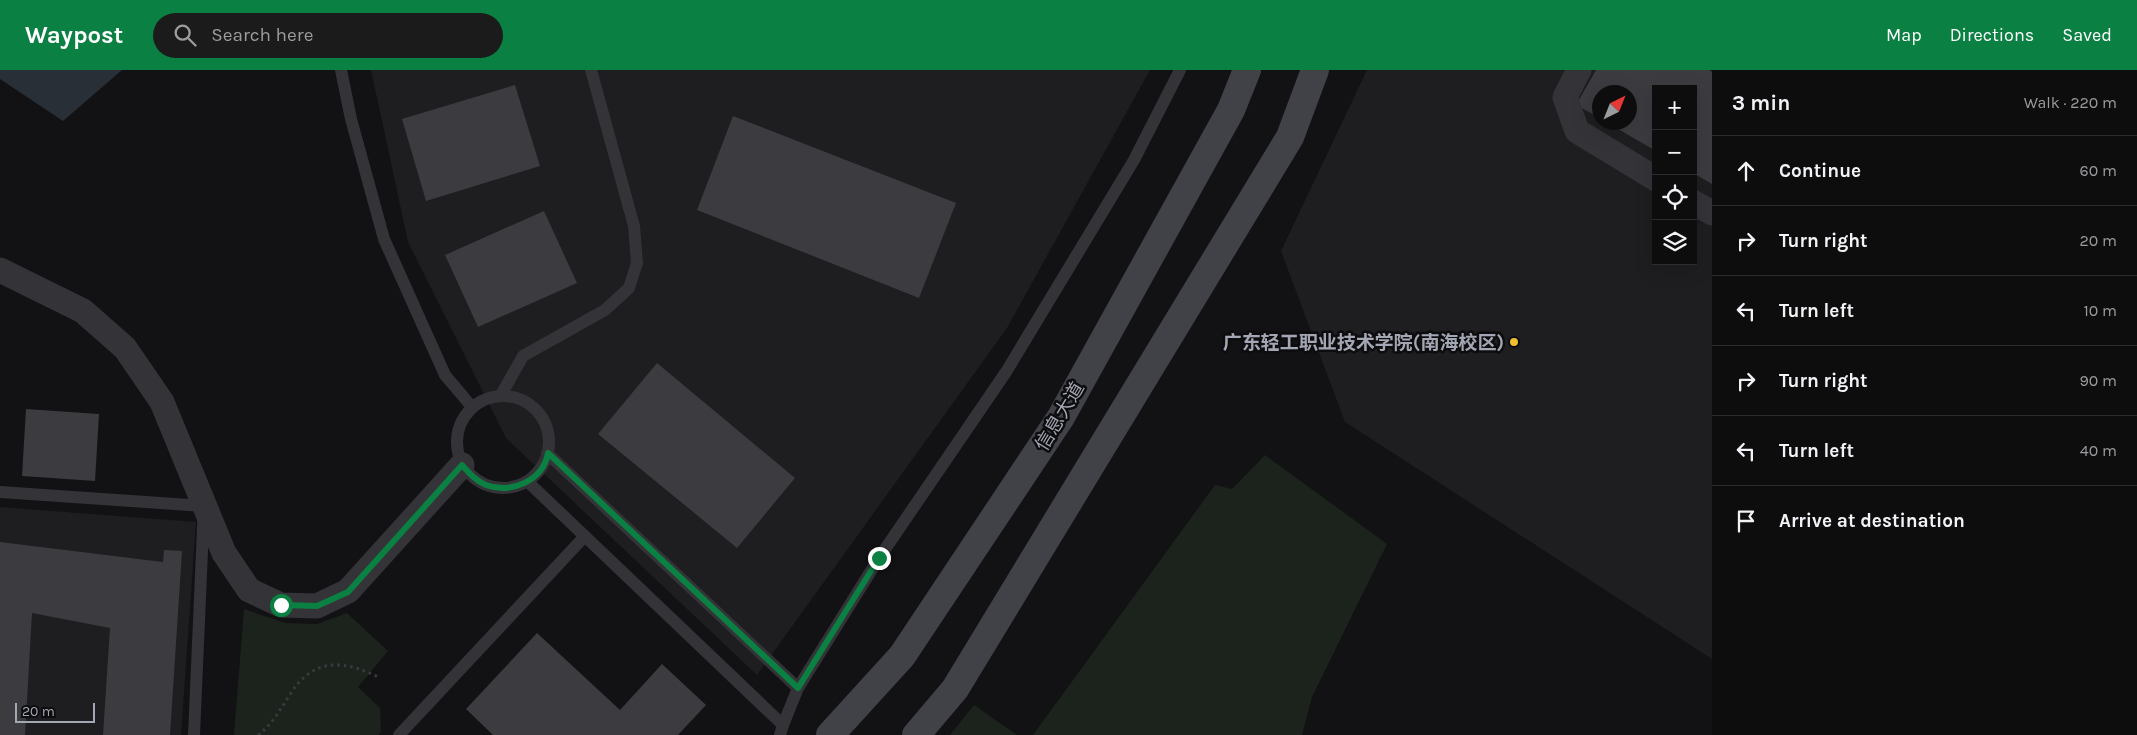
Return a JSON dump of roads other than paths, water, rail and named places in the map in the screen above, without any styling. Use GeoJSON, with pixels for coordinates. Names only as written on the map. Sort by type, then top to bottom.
{"type":"FeatureCollection","features":[{"type":"Feature","properties":{"kind":"main road","name":"信息大道"},"geometry":{"type":"LineString","coordinates":[[830,735],[902,656],[1061,416],[1231,110],[1247,70]]}},
{"type":"Feature","properties":{"kind":"main road"},"geometry":{"type":"LineString","coordinates":[[916,735],[955,689],[1290,137],[1315,70]]}},
{"type":"Feature","properties":{"kind":"street"},"geometry":{"type":"LineString","coordinates":[[1579,70],[1565,97],[1577,131],[1652,177]]}},
{"type":"Feature","properties":{"kind":"street"},"geometry":{"type":"LineString","coordinates":[[1697,204],[1712,213]]}},
{"type":"Feature","properties":{"kind":"street"},"geometry":{"type":"LineString","coordinates":[[0,270],[83,311],[125,348],[162,402],[224,553],[249,590],[281,605],[317,606],[348,592],[462,465]]}},
{"type":"Feature","properties":{"kind":"lane"},"geometry":{"type":"LineString","coordinates":[[341,70],[350,119],[384,239],[445,376],[472,407]]}},
{"type":"Feature","properties":{"kind":"lane"},"geometry":{"type":"LineString","coordinates":[[500,395],[523,356],[605,310],[629,288],[637,263],[634,226],[591,70]]}},
{"type":"Feature","properties":{"kind":"lane"},"geometry":{"type":"LineString","coordinates":[[528,482],[782,730],[798,688],[879,558],[1006,372],[1134,160],[1180,70]]}},
{"type":"Feature","properties":{"kind":"lane"},"geometry":{"type":"LineString","coordinates":[[500,395],[514,396],[530,404],[541,415],[548,430],[548,453],[539,472],[528,482],[514,488],[499,489],[484,485],[478,481],[462,465],[457,450],[457,434],[462,419],[472,407],[485,399],[500,395]]}},
{"type":"Feature","properties":{"kind":"lane"},"geometry":{"type":"LineString","coordinates":[[548,453],[798,688]]}},
{"type":"Feature","properties":{"kind":"lane"},"geometry":{"type":"LineString","coordinates":[[0,492],[204,506],[194,735]]}},
{"type":"Feature","properties":{"kind":"lane"},"geometry":{"type":"LineString","coordinates":[[399,735],[585,536]]}},
{"type":"Feature","properties":{"kind":"place","name":"广东轻工职业技术学院(南海校区)"},"geometry":{"type":"Point","coordinates":[1514,342]}}]}
